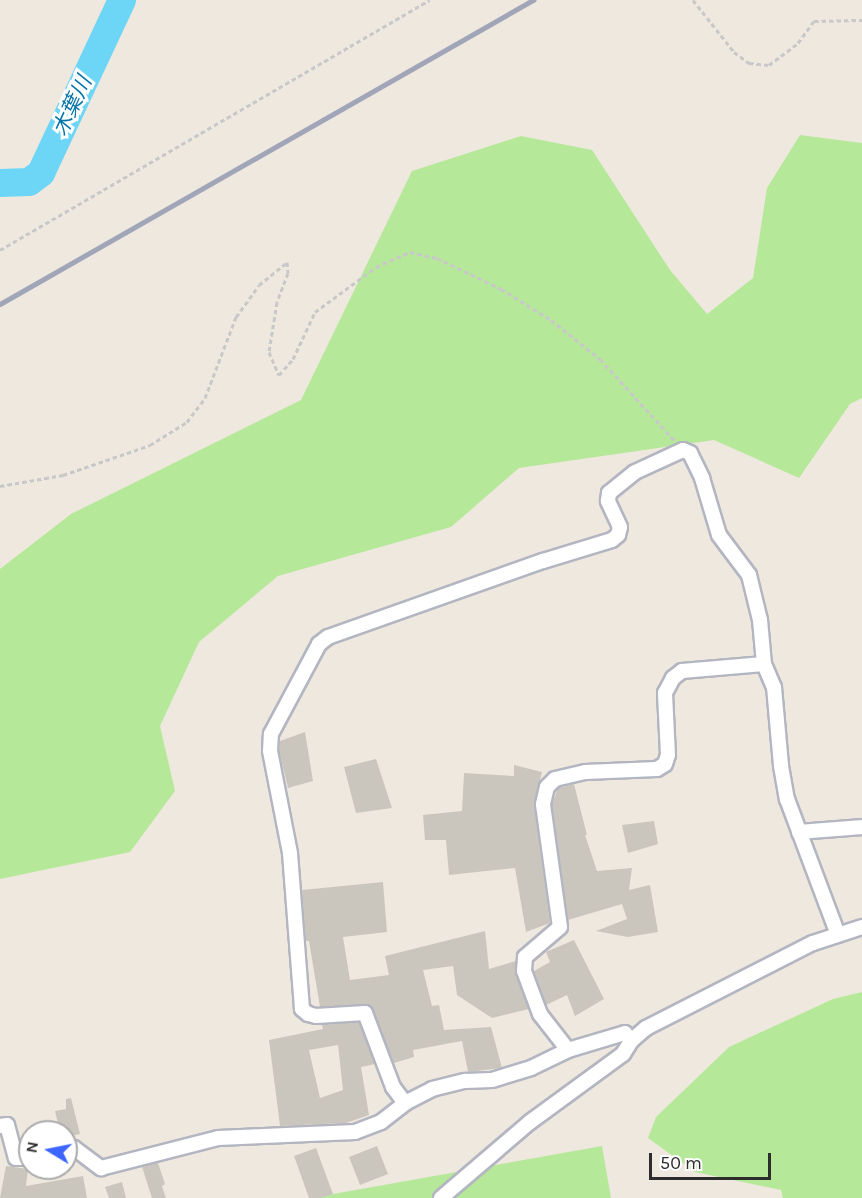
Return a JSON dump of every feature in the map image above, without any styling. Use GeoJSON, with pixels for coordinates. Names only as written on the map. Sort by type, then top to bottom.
{"type":"FeatureCollection","features":[{"type":"Feature","properties":{"kind":"street"},"geometry":{"type":"LineString","coordinates":[[405,1103],[393,1087],[365,1013],[316,1016],[302,1009],[290,853],[270,751],[271,734],[319,644],[328,637],[543,561],[612,540],[618,535],[620,527],[608,501],[609,493],[635,472],[683,450],[690,453],[702,478],[719,535],[749,575],[760,620],[764,664],[774,687],[780,766],[787,799],[838,935]]}},
{"type":"Feature","properties":{"kind":"street"},"geometry":{"type":"LineString","coordinates":[[568,1050],[540,1014],[524,971],[525,957],[560,927],[543,804],[547,787],[555,779],[585,771],[657,769],[665,764],[668,755],[665,693],[673,678],[681,671],[764,664]]}},
{"type":"Feature","properties":{"kind":"street"},"geometry":{"type":"LineString","coordinates":[[799,832],[862,827]]}},
{"type":"Feature","properties":{"kind":"street"},"geometry":{"type":"LineString","coordinates":[[441,1198],[530,1122],[623,1054],[632,1041],[646,1028],[813,943],[862,927]]}},
{"type":"Feature","properties":{"kind":"street"},"geometry":{"type":"LineString","coordinates":[[78,1151],[101,1168],[218,1138],[355,1132],[381,1122],[405,1103],[432,1089],[465,1081],[492,1080],[531,1068],[568,1050],[625,1033],[632,1041]]}},
{"type":"Feature","properties":{"kind":"street"},"geometry":{"type":"LineString","coordinates":[[0,1126],[7,1125],[16,1158],[18,1158]]}},
{"type":"Feature","properties":{"kind":"path"},"geometry":{"type":"LineString","coordinates":[[0,250],[430,0]]}},
{"type":"Feature","properties":{"kind":"path"},"geometry":{"type":"LineString","coordinates":[[693,0],[734,52],[749,63],[770,65],[798,43],[814,21],[862,20]]}},
{"type":"Feature","properties":{"kind":"path"},"geometry":{"type":"LineString","coordinates":[[0,486],[63,475],[150,445],[187,422],[205,398],[236,316],[259,285],[287,261],[288,273],[277,302],[269,352],[279,375],[293,359],[315,312],[376,267],[410,252],[437,258],[501,289],[551,320],[600,359],[683,450]]}},
{"type":"Feature","properties":{"kind":"green space"},"geometry":{"type":"Polygon","coordinates":[[[800,135],[862,143],[862,398],[850,404],[799,478],[714,440],[519,468],[451,527],[278,576],[199,642],[160,726],[175,791],[130,852],[0,879],[0,569],[71,514],[301,400],[412,171],[521,136],[592,150],[670,270],[707,314],[753,278],[767,188],[800,135]]]}},
{"type":"Feature","properties":{"kind":"green space"},"geometry":{"type":"Polygon","coordinates":[[[862,992],[862,1198],[783,1198],[781,1190],[695,1172],[648,1138],[656,1117],[729,1047],[833,999],[862,992]]]}},
{"type":"Feature","properties":{"kind":"green space"},"geometry":{"type":"Polygon","coordinates":[[[602,1146],[611,1198],[321,1198],[333,1194],[602,1146]]]}},
{"type":"Feature","properties":{"kind":"building"},"geometry":{"type":"Polygon","coordinates":[[[305,732],[313,781],[288,788],[279,750],[280,741],[305,732]]]}},
{"type":"Feature","properties":{"kind":"building"},"geometry":{"type":"Polygon","coordinates":[[[376,759],[392,808],[356,813],[344,767],[376,759]]]}},
{"type":"Feature","properties":{"kind":"building"},"geometry":{"type":"Polygon","coordinates":[[[514,765],[542,772],[534,805],[550,923],[526,932],[515,868],[449,875],[446,840],[425,840],[423,815],[462,811],[464,773],[514,776],[514,765]]]}},
{"type":"Feature","properties":{"kind":"building"},"geometry":{"type":"Polygon","coordinates":[[[574,784],[587,835],[585,835],[597,871],[632,868],[629,890],[650,885],[658,932],[628,937],[596,931],[627,919],[622,904],[568,920],[552,804],[558,788],[574,784]]]}},
{"type":"Feature","properties":{"kind":"building"},"geometry":{"type":"Polygon","coordinates":[[[654,821],[658,844],[628,853],[622,825],[654,821]]]}},
{"type":"Feature","properties":{"kind":"building"},"geometry":{"type":"Polygon","coordinates":[[[383,882],[387,932],[343,937],[350,980],[389,975],[385,956],[485,931],[489,969],[516,961],[516,974],[529,1009],[492,1018],[457,995],[453,966],[423,970],[432,1006],[439,1005],[444,1030],[491,1027],[502,1068],[468,1072],[462,1041],[413,1050],[414,1057],[394,1063],[370,1006],[320,1007],[309,941],[306,941],[302,890],[383,882]]]}},
{"type":"Feature","properties":{"kind":"building"},"geometry":{"type":"Polygon","coordinates":[[[574,940],[604,999],[575,1016],[567,995],[546,1005],[534,971],[550,962],[546,952],[574,940]]]}},
{"type":"Feature","properties":{"kind":"building"},"geometry":{"type":"Polygon","coordinates":[[[359,1022],[375,1064],[361,1067],[369,1115],[346,1123],[280,1126],[269,1040],[323,1029],[322,1025],[359,1022]],[[338,1045],[309,1050],[320,1098],[343,1090],[338,1045]]]}},
{"type":"Feature","properties":{"kind":"building"},"geometry":{"type":"Polygon","coordinates":[[[71,1098],[76,1120],[57,1120],[55,1111],[66,1109],[66,1099],[71,1098]]]}},
{"type":"Feature","properties":{"kind":"building"},"geometry":{"type":"Polygon","coordinates":[[[377,1146],[388,1174],[360,1185],[349,1157],[377,1146]]]}},
{"type":"Feature","properties":{"kind":"building"},"geometry":{"type":"Polygon","coordinates":[[[316,1148],[333,1194],[321,1198],[309,1198],[294,1156],[316,1148]]]}},
{"type":"Feature","properties":{"kind":"building"},"geometry":{"type":"Polygon","coordinates":[[[158,1163],[165,1184],[162,1186],[166,1198],[152,1198],[142,1167],[158,1163]]]}},
{"type":"Feature","properties":{"kind":"building"},"geometry":{"type":"Polygon","coordinates":[[[6,1166],[18,1168],[18,1180],[27,1180],[26,1186],[60,1180],[78,1180],[78,1177],[83,1176],[87,1198],[0,1198],[6,1166]]]}},
{"type":"Feature","properties":{"kind":"building"},"geometry":{"type":"Polygon","coordinates":[[[122,1182],[126,1198],[109,1198],[105,1187],[122,1182]]]}},
{"type":"Feature","properties":{"kind":"waterway","name":"木葉川"},"geometry":{"type":"LineString","coordinates":[[0,183],[29,182],[41,173],[122,0]]}},
{"type":"Feature","properties":{"kind":"railway"},"geometry":{"type":"LineString","coordinates":[[0,304],[533,0]]}}]}
